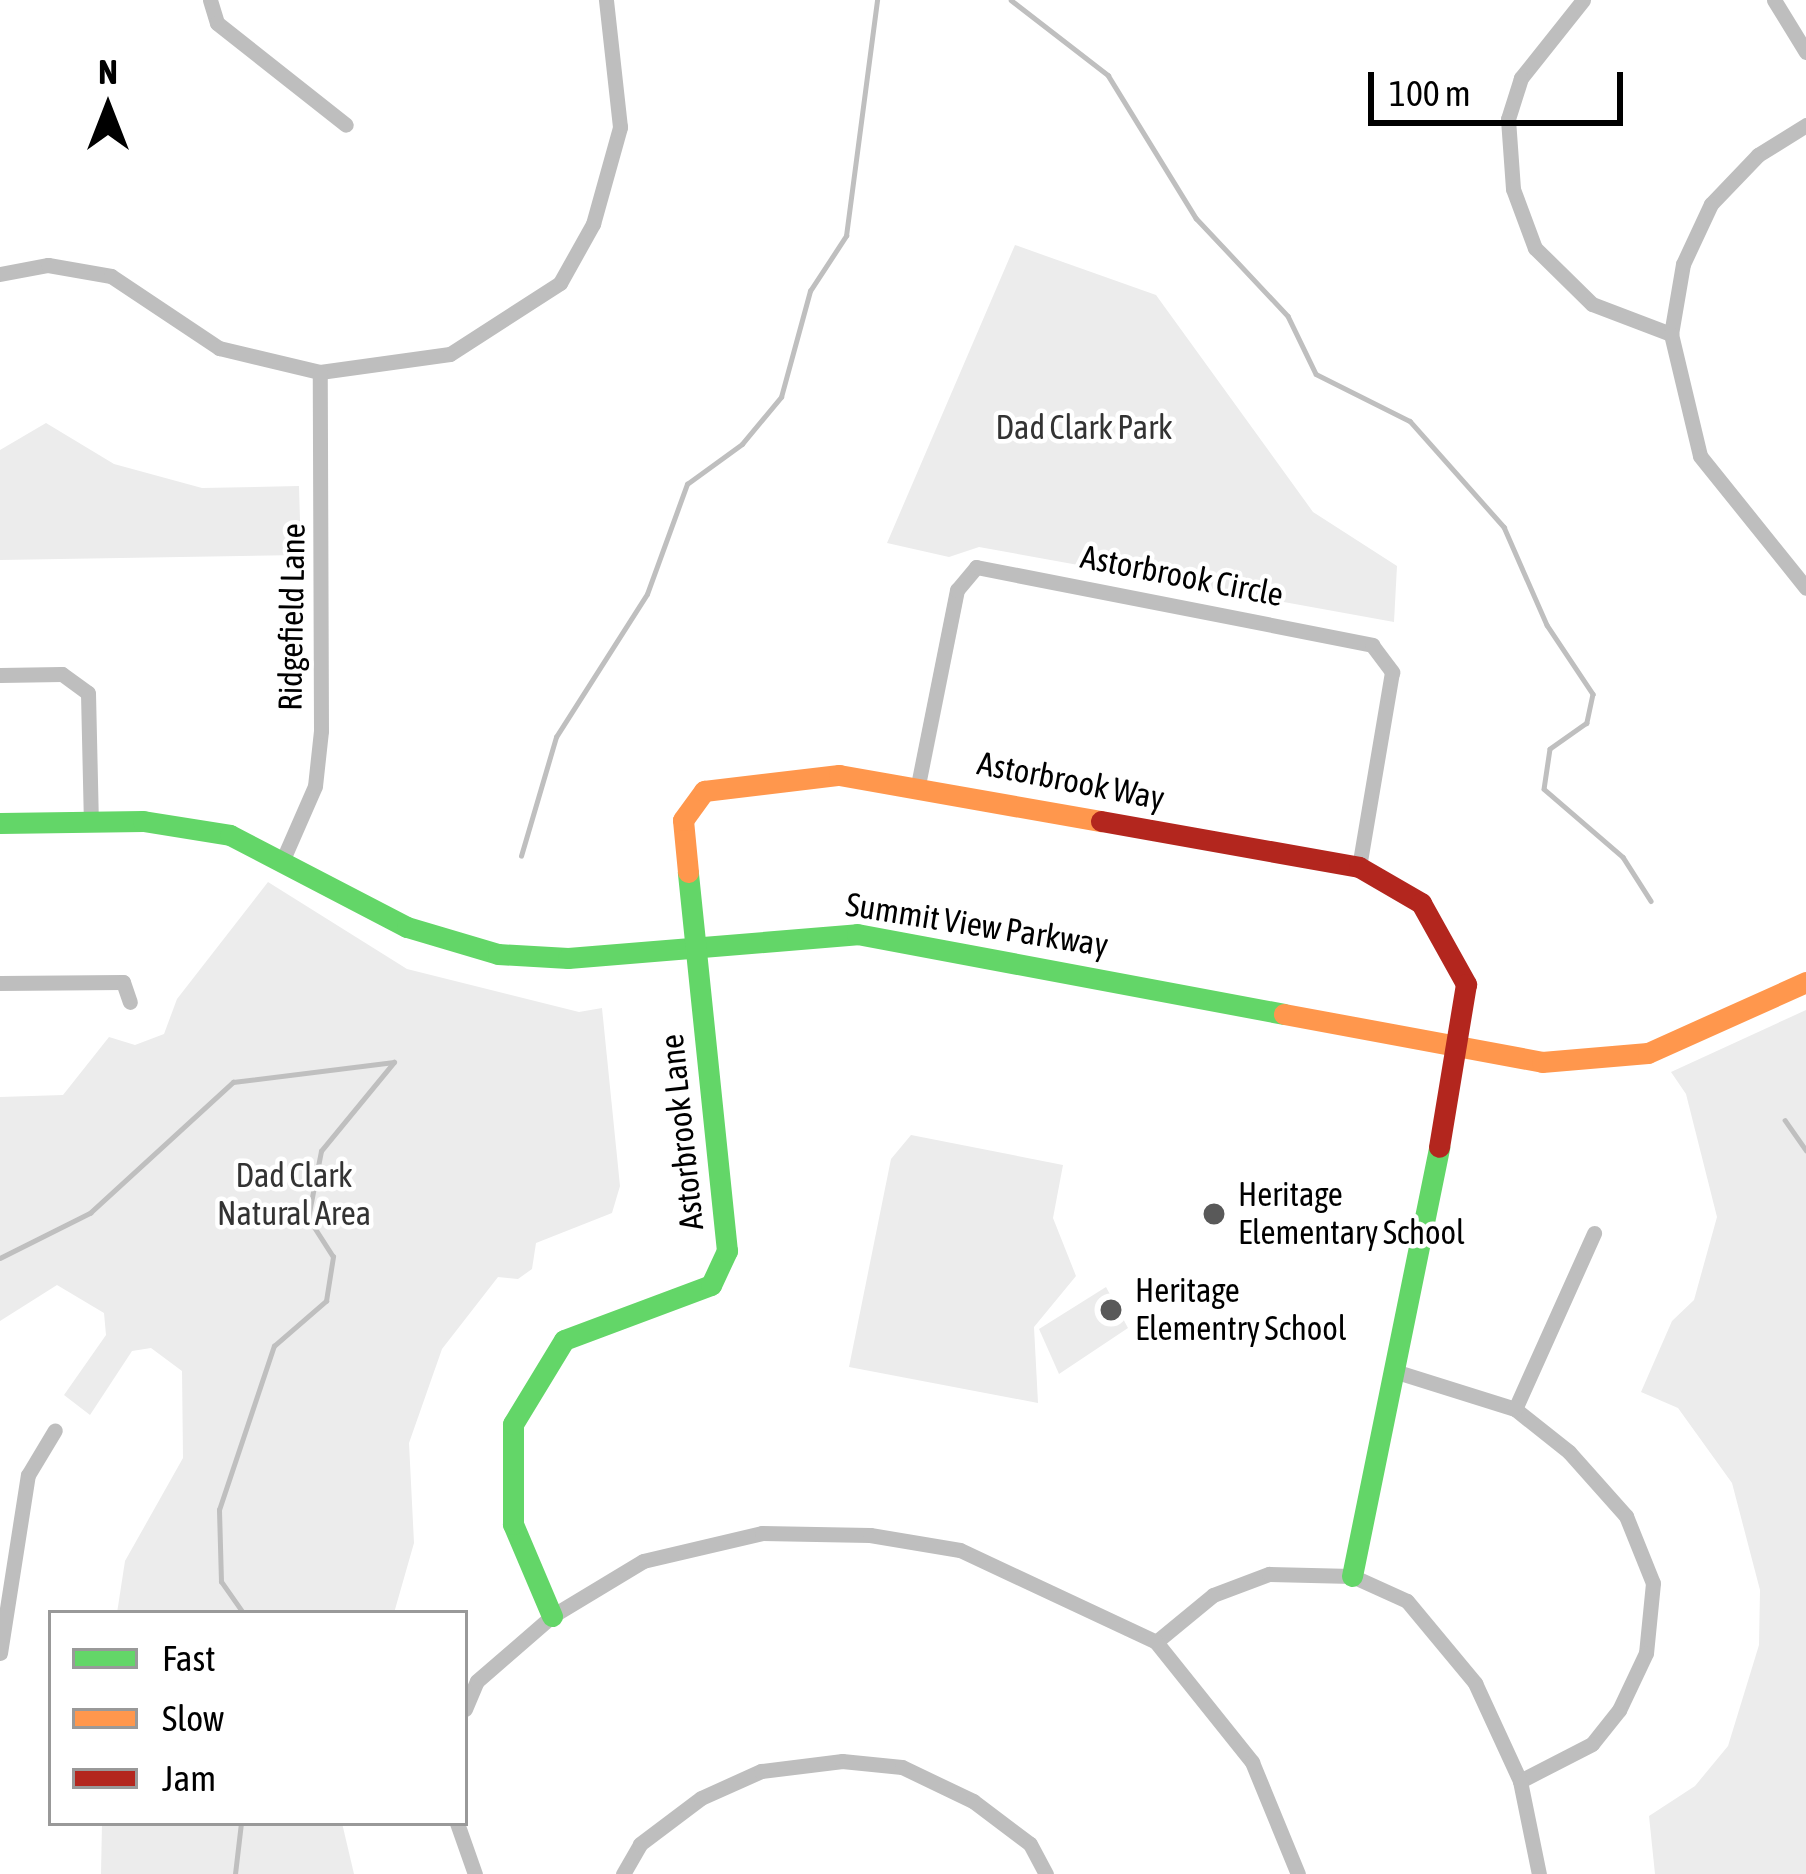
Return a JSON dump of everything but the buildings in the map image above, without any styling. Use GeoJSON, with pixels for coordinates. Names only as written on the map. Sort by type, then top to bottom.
{"type":"FeatureCollection","features":[{"type":"Feature","properties":{"kind":"street"},"geometry":{"type":"LineString","coordinates":[[210,0],[217,23],[346,125]]}},
{"type":"Feature","properties":{"kind":"street"},"geometry":{"type":"LineString","coordinates":[[0,274],[48,265],[111,276],[219,348],[320,372],[450,355],[560,283],[592,224],[620,127],[606,0]]}},
{"type":"Feature","properties":{"kind":"street"},"geometry":{"type":"LineString","coordinates":[[1583,0],[1562,5],[1521,78],[1508,118],[1513,189],[1535,248],[1592,304],[1671,334]]}},
{"type":"Feature","properties":{"kind":"street"},"geometry":{"type":"LineString","coordinates":[[1774,0],[1806,52]]}},
{"type":"Feature","properties":{"kind":"street"},"geometry":{"type":"LineString","coordinates":[[1806,125],[1758,155],[1711,204],[1683,265],[1671,334],[1700,456],[1806,588]]}},
{"type":"Feature","properties":{"kind":"street","name":"Ridgefield Lane"},"geometry":{"type":"LineString","coordinates":[[284,857],[315,786],[321,731],[320,372]]}},
{"type":"Feature","properties":{"kind":"street","name":"Astorbrook Circle"},"geometry":{"type":"LineString","coordinates":[[918,784],[957,590],[976,567],[1372,645],[1392,672],[1359,867]]}},
{"type":"Feature","properties":{"kind":"street"},"geometry":{"type":"LineString","coordinates":[[0,674],[62,674],[88,693],[91,822]]}},
{"type":"Feature","properties":{"kind":"street","name":"Astorbrook Way"},"geometry":{"type":"LineString","coordinates":[[696,945],[683,820],[704,790],[839,775],[918,784],[1359,867],[1421,903],[1447,936],[1466,984],[1459,1048],[1352,1576]]}},
{"type":"Feature","properties":{"kind":"street","name":"Summit View Parkway"},"geometry":{"type":"LineString","coordinates":[[0,823],[202,828],[284,857],[407,927],[483,951],[568,958],[826,934],[902,939],[1459,1048],[1613,1060],[1701,1034],[1806,982]]}},
{"type":"Feature","properties":{"kind":"street","name":"Astorbrook Lane"},"geometry":{"type":"LineString","coordinates":[[553,1616],[513,1524],[513,1424],[564,1340],[711,1285],[728,1251],[696,945]]}},
{"type":"Feature","properties":{"kind":"street"},"geometry":{"type":"LineString","coordinates":[[0,983],[123,982],[130,1002]]}},
{"type":"Feature","properties":{"kind":"street"},"geometry":{"type":"LineString","coordinates":[[1515,1409],[1594,1233]]}},
{"type":"Feature","properties":{"kind":"street"},"geometry":{"type":"LineString","coordinates":[[1394,1371],[1515,1409],[1626,1516],[1653,1583],[1646,1653],[1619,1710],[1592,1744],[1520,1781]]}},
{"type":"Feature","properties":{"kind":"street"},"geometry":{"type":"LineString","coordinates":[[0,1653],[3,1597],[28,1475],[55,1430]]}},
{"type":"Feature","properties":{"kind":"street"},"geometry":{"type":"LineString","coordinates":[[468,1702],[477,1681],[553,1616],[643,1561],[762,1533],[869,1535],[960,1550],[1156,1642],[1252,1762],[1298,1874]]}},
{"type":"Feature","properties":{"kind":"street"},"geometry":{"type":"LineString","coordinates":[[1156,1642],[1243,1580],[1352,1576],[1407,1601],[1453,1646],[1520,1781],[1540,1874]]}},
{"type":"Feature","properties":{"kind":"street"},"geometry":{"type":"LineString","coordinates":[[623,1874],[640,1844],[701,1798],[761,1771],[842,1761],[902,1767],[973,1801],[1030,1844],[1046,1874]]}},
{"type":"Feature","properties":{"kind":"street"},"geometry":{"type":"LineString","coordinates":[[458,1826],[475,1874]]}},
{"type":"Feature","properties":{"kind":"green space","name":"Dad Clark Park"},"geometry":{"type":"Polygon","coordinates":[[[1015,245],[1156,295],[1313,512],[1397,566],[1394,622],[979,547],[949,557],[887,543],[1015,245]]]}},
{"type":"Feature","properties":{"kind":"green space"},"geometry":{"type":"Polygon","coordinates":[[[46,423],[114,464],[202,488],[299,486],[301,555],[0,560],[0,450],[46,423]]]}},
{"type":"Feature","properties":{"kind":"green space","name":"Dad Clark Natural Area"},"geometry":{"type":"Polygon","coordinates":[[[268,882],[407,969],[579,1012],[602,1008],[620,1186],[612,1213],[536,1243],[532,1269],[518,1279],[498,1277],[442,1349],[409,1443],[414,1543],[395,1610],[117,1610],[125,1561],[183,1458],[182,1371],[151,1348],[132,1351],[90,1415],[64,1395],[106,1335],[104,1313],[57,1285],[0,1321],[0,1097],[63,1095],[109,1037],[135,1045],[164,1034],[177,999],[268,882]]]}},
{"type":"Feature","properties":{"kind":"green space"},"geometry":{"type":"Polygon","coordinates":[[[1806,1010],[1806,1874],[1655,1874],[1649,1816],[1695,1786],[1728,1746],[1759,1645],[1760,1590],[1732,1483],[1678,1408],[1641,1392],[1672,1321],[1694,1300],[1717,1217],[1686,1094],[1671,1072],[1806,1010]]]}},
{"type":"Feature","properties":{"kind":"green space"},"geometry":{"type":"Polygon","coordinates":[[[911,1135],[1063,1165],[1053,1218],[1076,1276],[1034,1327],[1038,1403],[849,1367],[891,1159],[911,1135]]]}},
{"type":"Feature","properties":{"kind":"green space"},"geometry":{"type":"Polygon","coordinates":[[[1106,1287],[1128,1328],[1059,1374],[1039,1329],[1106,1287]]]}},
{"type":"Feature","properties":{"kind":"green space"},"geometry":{"type":"Polygon","coordinates":[[[102,1826],[343,1826],[354,1874],[101,1874],[102,1826]]]}},
{"type":"Feature","properties":{"kind":"waterway"},"geometry":{"type":"LineString","coordinates":[[521,856],[556,737],[647,594],[687,484],[742,444],[781,397],[810,291],[846,236],[877,0]]}},
{"type":"Feature","properties":{"kind":"waterway"},"geometry":{"type":"LineString","coordinates":[[1011,0],[1108,75],[1196,218],[1288,316],[1316,374],[1410,421],[1504,527],[1547,625],[1593,694],[1587,723],[1550,749],[1544,789],[1623,857],[1651,901]]}},
{"type":"Feature","properties":{"kind":"waterway"},"geometry":{"type":"LineString","coordinates":[[0,1258],[90,1213],[233,1082],[394,1062]]}},
{"type":"Feature","properties":{"kind":"waterway"},"geometry":{"type":"LineString","coordinates":[[241,1610],[221,1582],[219,1510],[274,1346],[326,1301],[333,1257],[308,1218],[321,1151],[394,1062]]}},
{"type":"Feature","properties":{"kind":"waterway"},"geometry":{"type":"LineString","coordinates":[[1785,1120],[1806,1150]]}},
{"type":"Feature","properties":{"kind":"waterway"},"geometry":{"type":"LineString","coordinates":[[235,1874],[241,1826]]}},
{"type":"Feature","properties":{"kind":"traffic: fast"},"geometry":{"type":"LineString","coordinates":[[0,823],[143,821],[230,835],[407,927],[498,954],[568,958],[857,934],[1284,1014]]}},
{"type":"Feature","properties":{"kind":"traffic: fast"},"geometry":{"type":"LineString","coordinates":[[552,1616],[513,1524],[513,1424],[564,1340],[711,1285],[727,1251],[688,872]]}},
{"type":"Feature","properties":{"kind":"traffic: fast"},"geometry":{"type":"LineString","coordinates":[[1352,1576],[1439,1147]]}},
{"type":"Feature","properties":{"kind":"traffic: slow"},"geometry":{"type":"LineString","coordinates":[[688,872],[683,820],[704,791],[839,775],[1101,821]]}},
{"type":"Feature","properties":{"kind":"traffic: slow"},"geometry":{"type":"LineString","coordinates":[[1284,1014],[1542,1062],[1648,1053],[1806,982]]}},
{"type":"Feature","properties":{"kind":"traffic: jam"},"geometry":{"type":"LineString","coordinates":[[1101,821],[1359,867],[1421,903],[1466,984],[1439,1147]]}},
{"type":"Feature","properties":{"kind":"place","name":"Heritage Elementary School"},"geometry":{"type":"Point","coordinates":[1214,1214]}},
{"type":"Feature","properties":{"kind":"place","name":"Heritage Elementry School"},"geometry":{"type":"Point","coordinates":[1111,1310]}}]}
